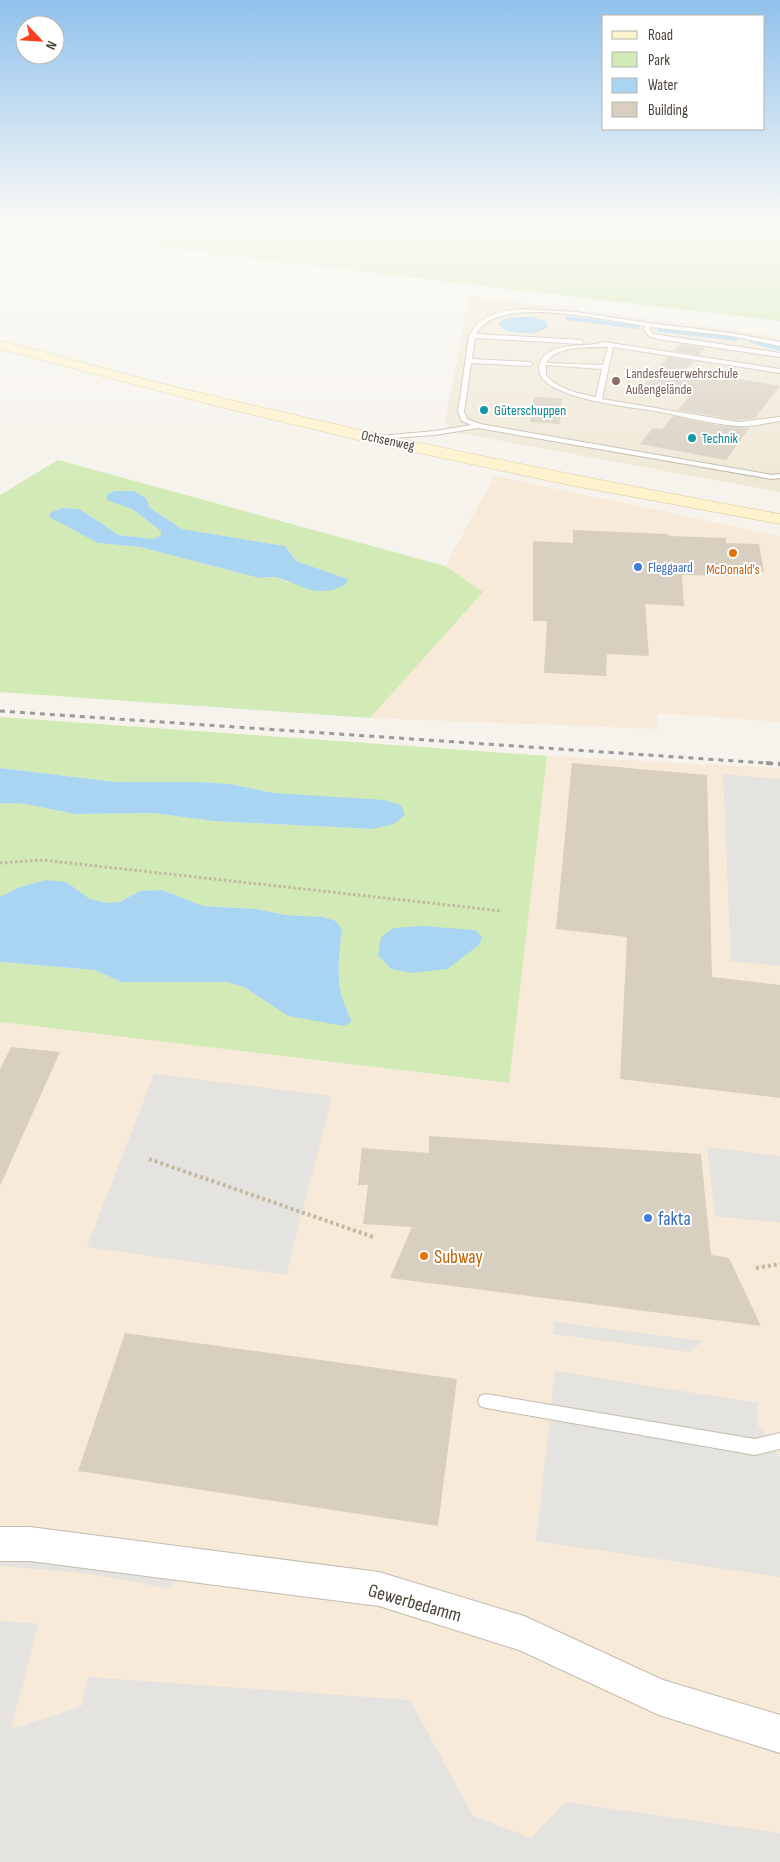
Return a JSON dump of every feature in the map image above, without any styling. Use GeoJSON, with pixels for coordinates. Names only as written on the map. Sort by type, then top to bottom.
{"type":"FeatureCollection","features":[{"type":"Feature","properties":{"kind":"main road","name":"Ochsenweg"},"geometry":{"type":"LineString","coordinates":[[0,345],[217,402],[377,438],[620,490],[780,519]]}},
{"type":"Feature","properties":{"kind":"street","name":"Gewerbedamm"},"geometry":{"type":"LineString","coordinates":[[0,1544],[30,1544],[379,1589],[524,1634],[659,1696],[780,1734]]}},
{"type":"Feature","properties":{"kind":"lane"},"geometry":{"type":"LineString","coordinates":[[517,312],[486,318],[477,325],[472,336],[461,412],[464,420],[478,426],[772,477],[780,476]]}},
{"type":"Feature","properties":{"kind":"lane"},"geometry":{"type":"LineString","coordinates":[[538,312],[746,337],[780,344]]}},
{"type":"Feature","properties":{"kind":"lane"},"geometry":{"type":"LineString","coordinates":[[648,325],[647,330],[651,335],[658,337],[780,354]]}},
{"type":"Feature","properties":{"kind":"lane"},"geometry":{"type":"LineString","coordinates":[[472,336],[539,338],[611,345],[780,371]]}},
{"type":"Feature","properties":{"kind":"lane"},"geometry":{"type":"LineString","coordinates":[[729,363],[742,350],[746,337]]}},
{"type":"Feature","properties":{"kind":"lane"},"geometry":{"type":"LineString","coordinates":[[611,345],[592,345],[559,350],[548,355],[542,361],[541,369],[546,380],[566,390],[599,399],[740,424],[780,419]]}},
{"type":"Feature","properties":{"kind":"lane"},"geometry":{"type":"LineString","coordinates":[[599,399],[611,345]]}},
{"type":"Feature","properties":{"kind":"lane"},"geometry":{"type":"LineString","coordinates":[[468,361],[530,364]]}},
{"type":"Feature","properties":{"kind":"lane"},"geometry":{"type":"LineString","coordinates":[[548,364],[605,366]]}},
{"type":"Feature","properties":{"kind":"lane"},"geometry":{"type":"LineString","coordinates":[[377,438],[435,434],[478,426]]}},
{"type":"Feature","properties":{"kind":"lane"},"geometry":{"type":"LineString","coordinates":[[486,1401],[572,1417],[755,1446],[780,1441]]}},
{"type":"Feature","properties":{"kind":"path"},"geometry":{"type":"LineString","coordinates":[[0,863],[42,860],[502,911]]}},
{"type":"Feature","properties":{"kind":"path"},"geometry":{"type":"LineString","coordinates":[[149,1159],[373,1237]]}},
{"type":"Feature","properties":{"kind":"path"},"geometry":{"type":"LineString","coordinates":[[756,1268],[780,1264]]}},
{"type":"Feature","properties":{"kind":"shaded area","name":"Landesfeuerwehrschule Außengelände"},"geometry":{"type":"Polygon","coordinates":[[[466,312],[592,312],[772,335],[780,339],[780,492],[458,433],[445,423],[466,312]]]}},
{"type":"Feature","properties":{"kind":"shaded area"},"geometry":{"type":"Polygon","coordinates":[[[495,476],[780,536],[780,722],[657,713],[657,729],[370,718],[482,592],[445,566],[495,476]]]}},
{"type":"Feature","properties":{"kind":"shaded area"},"geometry":{"type":"Polygon","coordinates":[[[547,756],[780,768],[780,1862],[0,1862],[0,1022],[508,1083],[547,756]]]}},
{"type":"Feature","properties":{"kind":"shaded area"},"geometry":{"type":"Polygon","coordinates":[[[723,774],[780,779],[780,966],[731,961],[723,774]]]}},
{"type":"Feature","properties":{"kind":"shaded area"},"geometry":{"type":"Polygon","coordinates":[[[154,1074],[332,1096],[286,1275],[87,1247],[154,1074]]]}},
{"type":"Feature","properties":{"kind":"shaded area"},"geometry":{"type":"Polygon","coordinates":[[[707,1147],[780,1156],[780,1223],[715,1216],[707,1147]]]}},
{"type":"Feature","properties":{"kind":"shaded area"},"geometry":{"type":"Polygon","coordinates":[[[554,1322],[703,1341],[689,1352],[553,1334],[554,1322]]]}},
{"type":"Feature","properties":{"kind":"shaded area"},"geometry":{"type":"Polygon","coordinates":[[[555,1371],[758,1403],[758,1425],[780,1457],[780,1577],[536,1541],[555,1371]]]}},
{"type":"Feature","properties":{"kind":"shaded area"},"geometry":{"type":"Polygon","coordinates":[[[0,1551],[183,1574],[167,1588],[83,1573],[0,1566],[0,1551]]]}},
{"type":"Feature","properties":{"kind":"shaded area"},"geometry":{"type":"Polygon","coordinates":[[[0,1621],[38,1624],[11,1729],[81,1707],[88,1677],[410,1700],[473,1816],[531,1838],[566,1802],[780,1833],[780,1862],[0,1862],[0,1621]]]}},
{"type":"Feature","properties":{"kind":"green space"},"geometry":{"type":"Polygon","coordinates":[[[703,312],[780,312],[780,321],[703,312]]]}},
{"type":"Feature","properties":{"kind":"green space"},"geometry":{"type":"Polygon","coordinates":[[[58,460],[445,566],[483,592],[370,718],[0,692],[0,495],[58,460]],[[115,491],[107,494],[107,499],[132,509],[161,531],[161,535],[154,539],[119,535],[79,509],[63,508],[51,512],[98,543],[140,547],[259,578],[277,577],[287,582],[348,579],[296,561],[285,546],[182,529],[150,508],[146,498],[134,491],[115,491]]]}},
{"type":"Feature","properties":{"kind":"green space"},"geometry":{"type":"Polygon","coordinates":[[[0,717],[547,756],[509,1083],[0,1022],[0,962],[95,970],[121,982],[226,982],[244,987],[288,1016],[352,1021],[346,1009],[340,987],[339,966],[342,930],[336,921],[324,917],[286,915],[257,909],[203,906],[162,890],[140,891],[120,902],[106,903],[90,899],[66,883],[46,880],[20,887],[0,897],[0,803],[25,804],[75,814],[153,813],[213,821],[373,829],[394,824],[274,793],[230,784],[116,782],[0,768],[0,717]]]}},
{"type":"Feature","properties":{"kind":"water"},"geometry":{"type":"Polygon","coordinates":[[[533,317],[546,321],[548,327],[537,332],[517,333],[500,326],[499,323],[505,319],[533,317]]]}},
{"type":"Feature","properties":{"kind":"water"},"geometry":{"type":"Polygon","coordinates":[[[115,491],[134,491],[146,498],[150,508],[182,529],[285,546],[296,561],[348,579],[345,585],[335,589],[326,591],[311,590],[279,578],[259,578],[140,547],[98,543],[49,517],[51,512],[63,508],[79,509],[119,535],[154,539],[161,535],[161,531],[132,509],[107,500],[107,494],[115,491]]]}},
{"type":"Feature","properties":{"kind":"water"},"geometry":{"type":"Polygon","coordinates":[[[0,768],[116,782],[230,784],[274,793],[385,800],[401,805],[405,815],[394,824],[373,829],[213,821],[153,813],[75,814],[25,804],[0,803],[0,768]]]}},
{"type":"Feature","properties":{"kind":"water"},"geometry":{"type":"Polygon","coordinates":[[[46,880],[66,882],[90,899],[106,903],[120,902],[140,891],[162,890],[203,906],[257,909],[286,915],[324,917],[336,921],[342,930],[339,966],[340,987],[346,1009],[352,1021],[344,1026],[288,1016],[244,987],[226,982],[121,982],[95,970],[0,962],[0,897],[20,887],[46,880]]]}},
{"type":"Feature","properties":{"kind":"water"},"geometry":{"type":"Polygon","coordinates":[[[421,926],[475,930],[482,937],[479,945],[447,969],[411,973],[391,969],[378,955],[381,937],[393,928],[421,926]]]}},
{"type":"Feature","properties":{"kind":"building"},"geometry":{"type":"Polygon","coordinates":[[[680,344],[705,348],[699,355],[674,351],[680,344]]]}},
{"type":"Feature","properties":{"kind":"building"},"geometry":{"type":"Polygon","coordinates":[[[668,357],[694,361],[686,370],[780,386],[755,418],[738,420],[678,410],[691,394],[642,386],[668,357]]]}},
{"type":"Feature","properties":{"kind":"building"},"geometry":{"type":"Polygon","coordinates":[[[534,397],[562,398],[560,424],[530,422],[534,397]]]}},
{"type":"Feature","properties":{"kind":"building"},"geometry":{"type":"Polygon","coordinates":[[[673,416],[717,425],[749,428],[726,460],[640,444],[653,428],[662,429],[673,416]]]}},
{"type":"Feature","properties":{"kind":"building"},"geometry":{"type":"Polygon","coordinates":[[[573,530],[726,538],[726,543],[759,544],[764,572],[730,571],[730,576],[682,575],[684,606],[645,604],[649,656],[607,654],[606,676],[544,673],[547,621],[533,621],[533,541],[573,543],[573,530]]]}},
{"type":"Feature","properties":{"kind":"building"},"geometry":{"type":"Polygon","coordinates":[[[572,763],[707,775],[712,977],[780,985],[780,1098],[620,1079],[627,937],[556,929],[572,763]]]}},
{"type":"Feature","properties":{"kind":"building"},"geometry":{"type":"Polygon","coordinates":[[[11,1047],[60,1052],[0,1186],[0,1069],[11,1047]]]}},
{"type":"Feature","properties":{"kind":"building"},"geometry":{"type":"Polygon","coordinates":[[[429,1136],[701,1154],[711,1255],[729,1258],[761,1326],[390,1278],[412,1227],[363,1224],[368,1185],[358,1185],[362,1148],[429,1153],[429,1136]]]}},
{"type":"Feature","properties":{"kind":"building"},"geometry":{"type":"Polygon","coordinates":[[[125,1333],[457,1379],[438,1526],[78,1471],[125,1333]]]}},
{"type":"Feature","properties":{"kind":"waterway"},"geometry":{"type":"LineString","coordinates":[[567,318],[638,327]]}},
{"type":"Feature","properties":{"kind":"waterway"},"geometry":{"type":"LineString","coordinates":[[660,330],[736,339]]}},
{"type":"Feature","properties":{"kind":"waterway"},"geometry":{"type":"LineString","coordinates":[[752,341],[780,349]]}},
{"type":"Feature","properties":{"kind":"railway"},"geometry":{"type":"LineString","coordinates":[[0,711],[780,764],[766,763]]}},
{"type":"Feature","properties":{"kind":"place","name":"Landesfeuerwehrschule Außengelände"},"geometry":{"type":"Point","coordinates":[616,381]}},
{"type":"Feature","properties":{"kind":"place","name":"Güterschuppen"},"geometry":{"type":"Point","coordinates":[484,410]}},
{"type":"Feature","properties":{"kind":"place","name":"Technik"},"geometry":{"type":"Point","coordinates":[692,438]}},
{"type":"Feature","properties":{"kind":"place","name":"McDonald's"},"geometry":{"type":"Point","coordinates":[733,553]}},
{"type":"Feature","properties":{"kind":"place","name":"Fleggaard"},"geometry":{"type":"Point","coordinates":[638,567]}},
{"type":"Feature","properties":{"kind":"place","name":"fakta"},"geometry":{"type":"Point","coordinates":[648,1218]}},
{"type":"Feature","properties":{"kind":"place","name":"Subway"},"geometry":{"type":"Point","coordinates":[424,1256]}}]}
